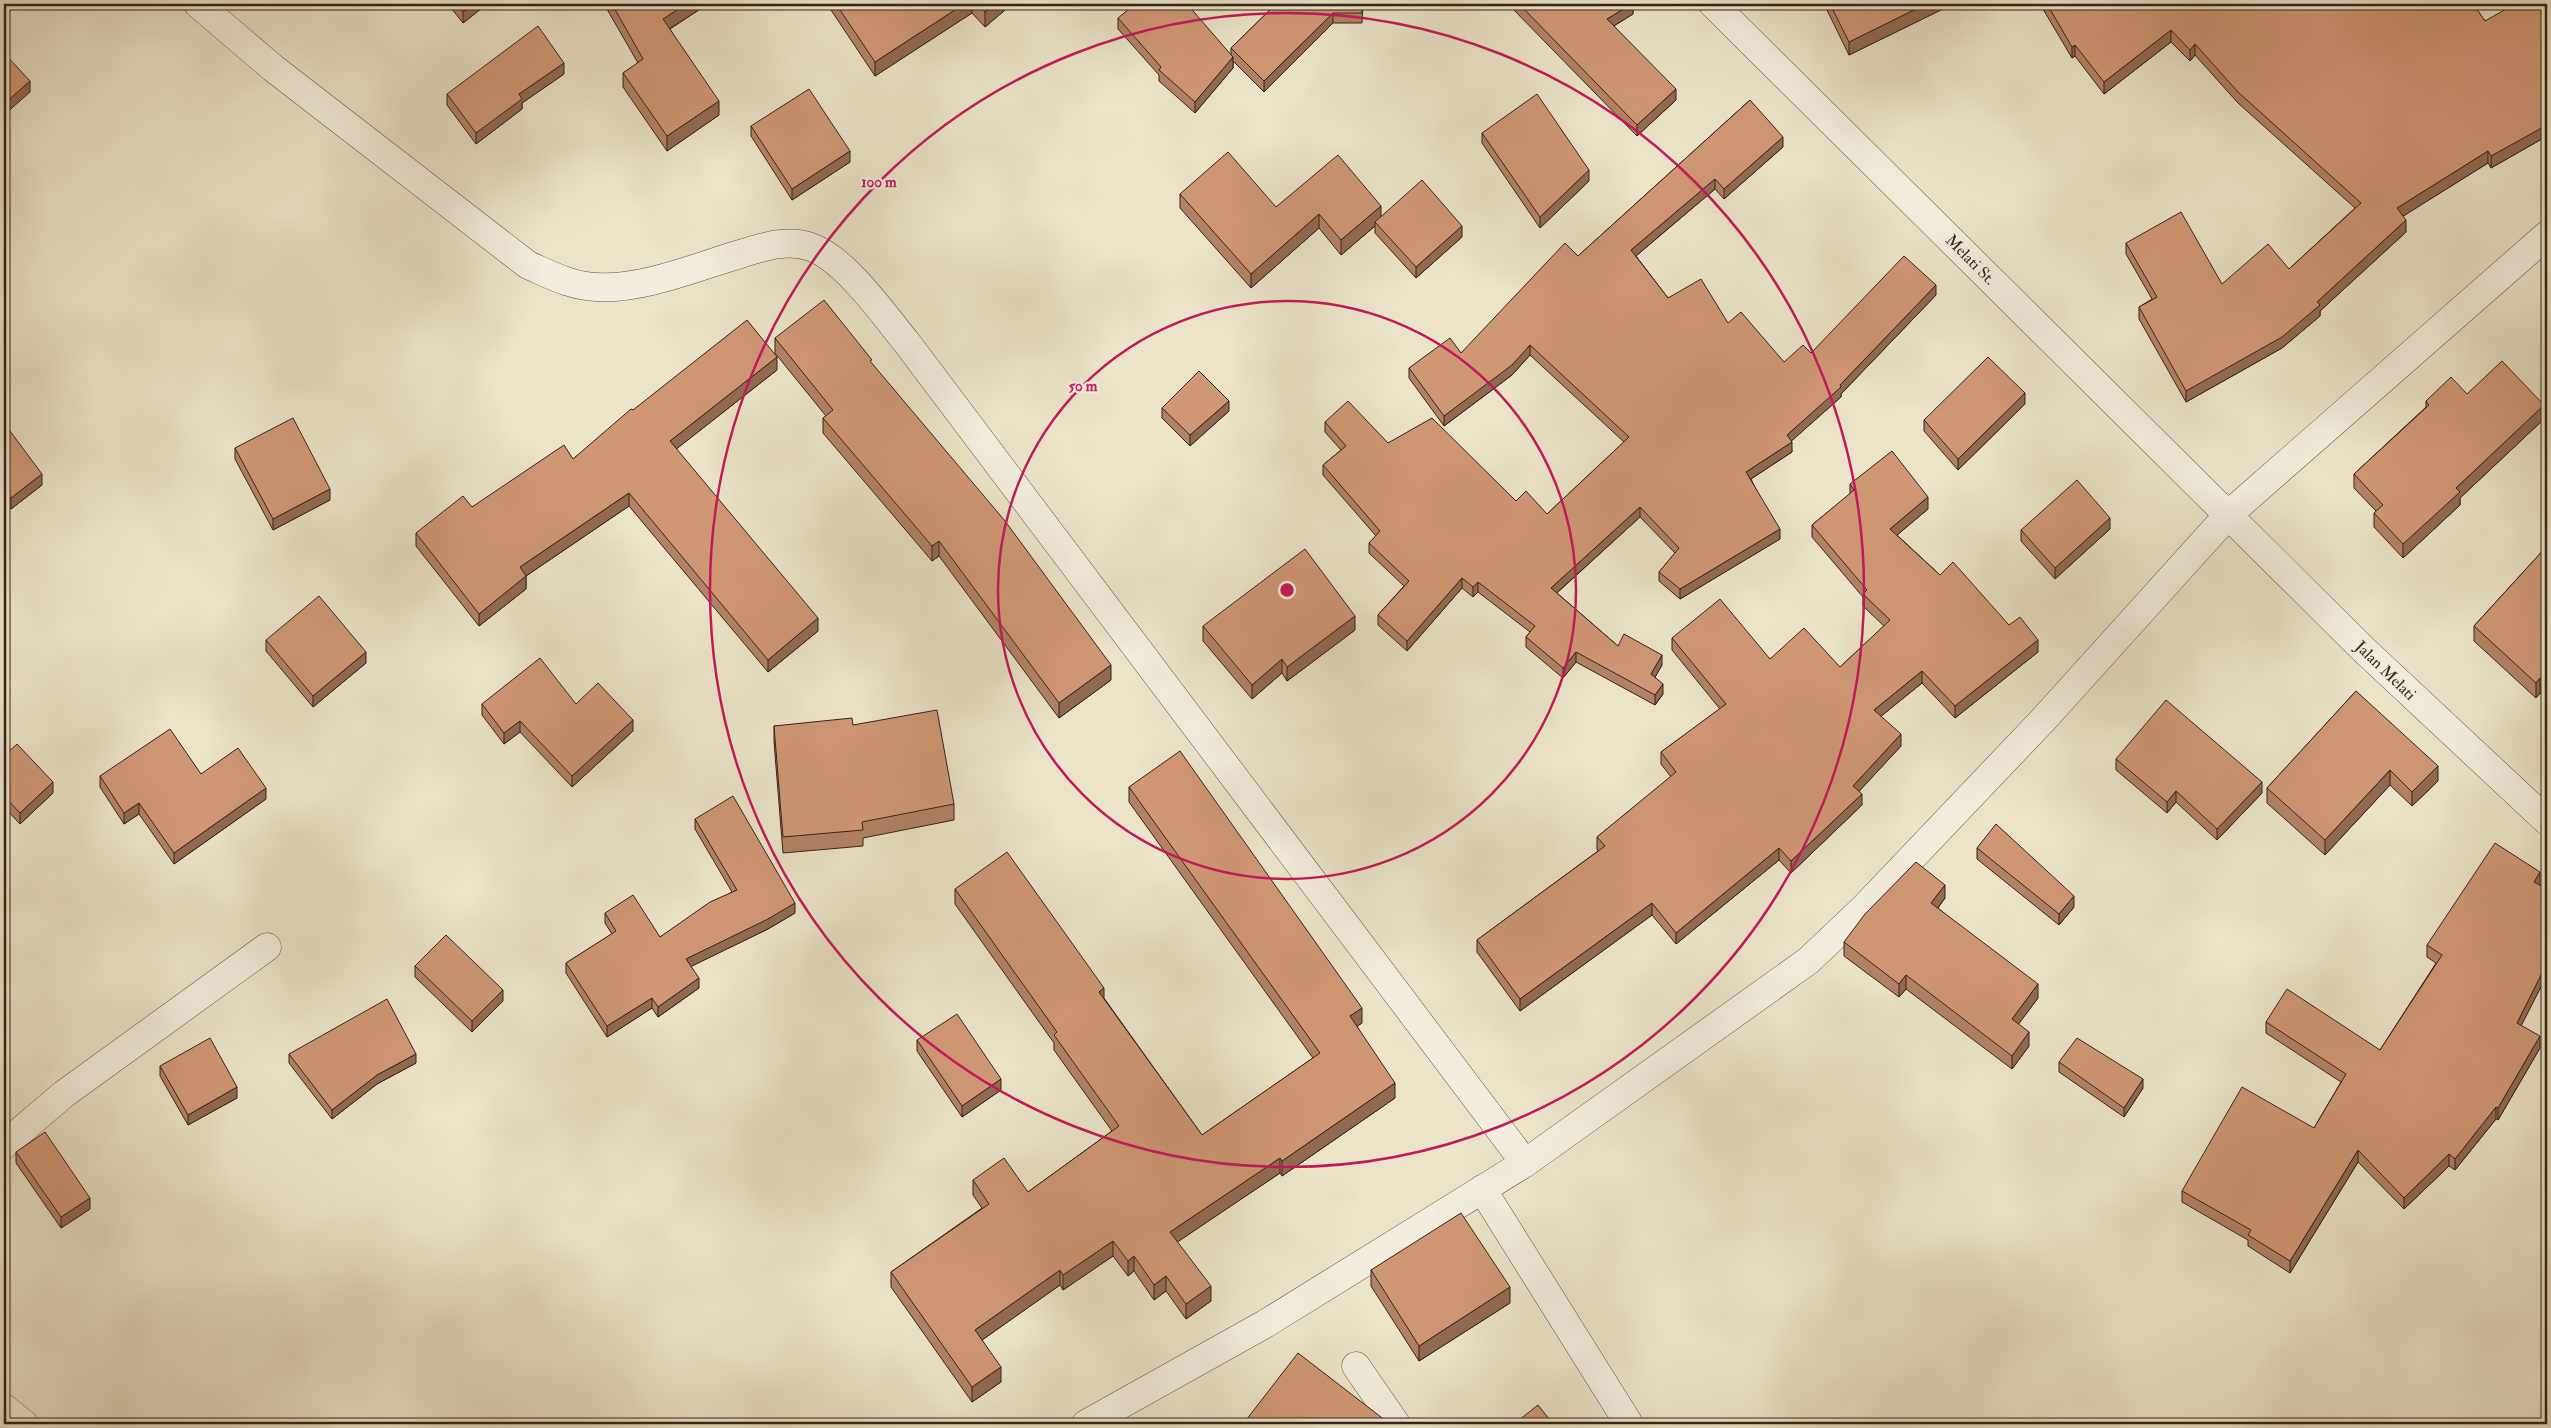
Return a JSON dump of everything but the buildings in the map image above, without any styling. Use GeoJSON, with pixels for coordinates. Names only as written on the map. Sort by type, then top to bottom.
{"type":"FeatureCollection","features":[{"type":"Feature","properties":{"kind":"street"},"geometry":{"type":"LineString","coordinates":[[198,4],[273,68],[506,249],[528,265],[570,284],[597,287],[633,285],[764,248],[792,243],[812,247],[840,265],[907,343],[1525,1163]]}},
{"type":"Feature","properties":{"kind":"street","name":"Melati St."},"geometry":{"type":"LineString","coordinates":[[1713,4],[2229,514]]}},
{"type":"Feature","properties":{"kind":"street"},"geometry":{"type":"LineString","coordinates":[[1086,1424],[1266,1324],[1525,1163],[1808,961],[1864,908],[2043,720],[2229,514],[2547,235]]}},
{"type":"Feature","properties":{"kind":"street","name":"Jalan Melati"},"geometry":{"type":"LineString","coordinates":[[2229,514],[2363,649],[2547,821]]}},
{"type":"Feature","properties":{"kind":"street"},"geometry":{"type":"LineString","coordinates":[[4,1145],[64,1094],[267,947]]}},
{"type":"Feature","properties":{"kind":"street"},"geometry":{"type":"LineString","coordinates":[[1482,1189],[1629,1424]]}},
{"type":"Feature","properties":{"kind":"street"},"geometry":{"type":"LineString","coordinates":[[1356,1366],[1396,1424]]}},
{"type":"Feature","properties":{"kind":"street"},"geometry":{"type":"LineString","coordinates":[[4,1408],[24,1424]]}}]}
